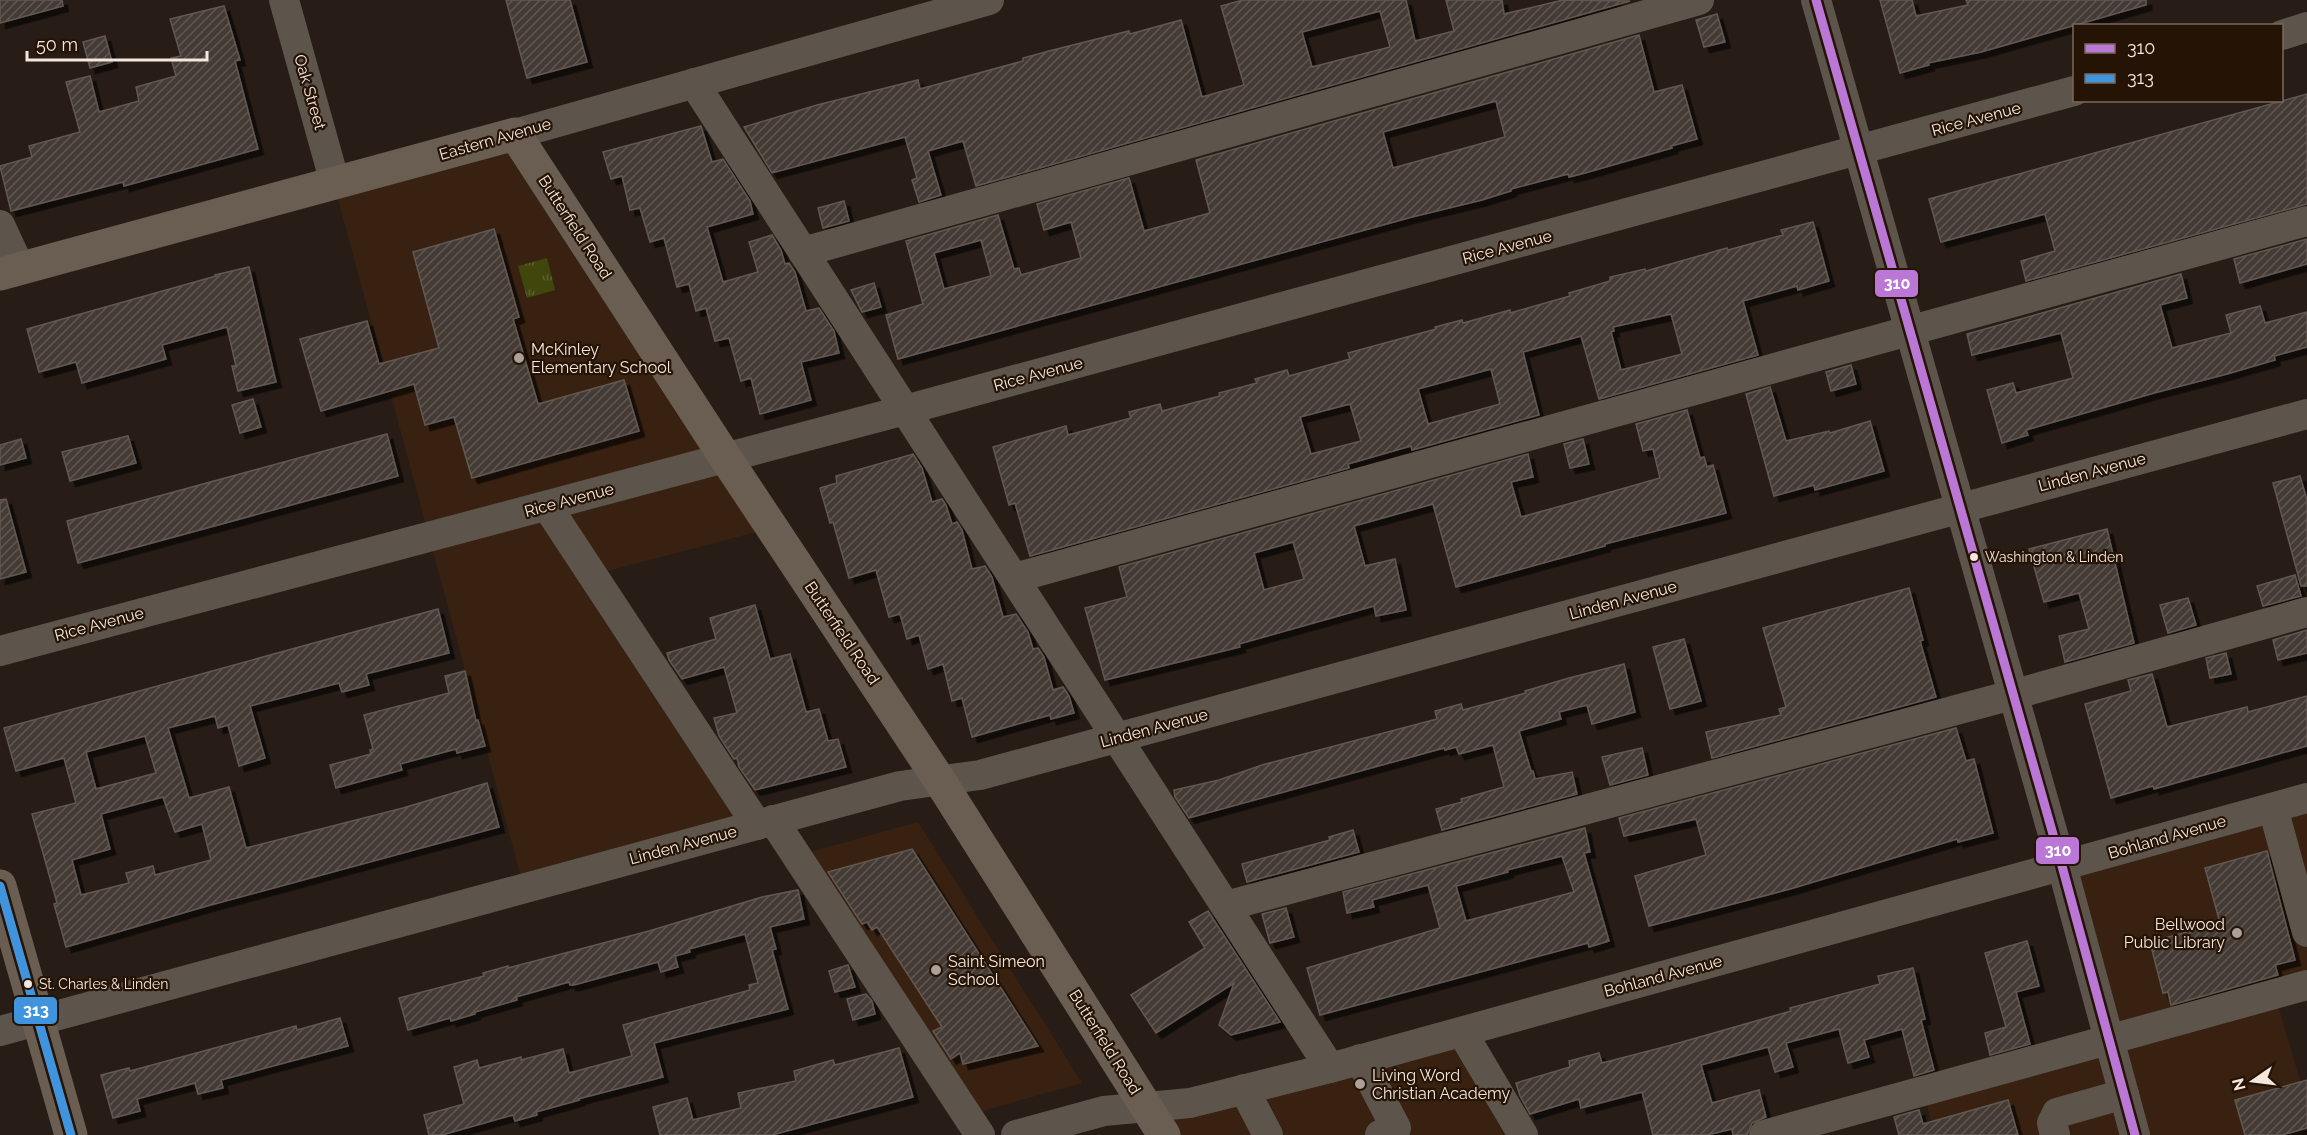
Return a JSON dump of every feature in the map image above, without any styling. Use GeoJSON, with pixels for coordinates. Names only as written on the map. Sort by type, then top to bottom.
{"type":"FeatureCollection","features":[{"type":"Feature","properties":{"kind":"main road","name":"Eastern Avenue"},"geometry":{"type":"LineString","coordinates":[[10,271],[515,134]]}},
{"type":"Feature","properties":{"kind":"main road","name":"Butterfield Road"},"geometry":{"type":"LineString","coordinates":[[515,134],[725,458],[940,781],[1164,1135]]}},
{"type":"Feature","properties":{"kind":"main road"},"geometry":{"type":"LineString","coordinates":[[0,886],[70,1135]]}},
{"type":"Feature","properties":{"kind":"street","name":"Oak Street"},"geometry":{"type":"LineString","coordinates":[[284,0],[335,183]]}},
{"type":"Feature","properties":{"kind":"street","name":"Eastern Avenue"},"geometry":{"type":"LineString","coordinates":[[515,134],[990,0]]}},
{"type":"Feature","properties":{"kind":"street"},"geometry":{"type":"LineString","coordinates":[[803,252],[1699,0]]}},
{"type":"Feature","properties":{"kind":"street"},"geometry":{"type":"LineString","coordinates":[[1816,0],[2062,866],[2135,1135]]}},
{"type":"Feature","properties":{"kind":"street"},"geometry":{"type":"LineString","coordinates":[[2283,34],[2307,27]]}},
{"type":"Feature","properties":{"kind":"street"},"geometry":{"type":"LineString","coordinates":[[694,83],[1330,1068]]}},
{"type":"Feature","properties":{"kind":"street","name":"Rice Avenue"},"geometry":{"type":"LineString","coordinates":[[0,651],[905,410],[2073,91]]}},
{"type":"Feature","properties":{"kind":"street"},"geometry":{"type":"LineString","coordinates":[[1014,578],[2307,221]]}},
{"type":"Feature","properties":{"kind":"street"},"geometry":{"type":"LineString","coordinates":[[0,225],[10,271]]}},
{"type":"Feature","properties":{"kind":"street","name":"Linden Avenue"},"geometry":{"type":"LineString","coordinates":[[0,1031],[900,786],[980,775],[2307,414]]}},
{"type":"Feature","properties":{"kind":"street"},"geometry":{"type":"LineString","coordinates":[[547,506],[980,1135]]}},
{"type":"Feature","properties":{"kind":"street"},"geometry":{"type":"LineString","coordinates":[[1226,906],[2012,695],[2307,612]]}},
{"type":"Feature","properties":{"kind":"street","name":"Bohland Avenue"},"geometry":{"type":"LineString","coordinates":[[1016,1135],[1104,1111],[1190,1103],[1330,1068],[2307,798]]}},
{"type":"Feature","properties":{"kind":"street"},"geometry":{"type":"LineString","coordinates":[[2273,808],[2307,932]]}},
{"type":"Feature","properties":{"kind":"street"},"geometry":{"type":"LineString","coordinates":[[1764,1135],[2307,985]]}},
{"type":"Feature","properties":{"kind":"street"},"geometry":{"type":"LineString","coordinates":[[1462,1032],[1523,1135]]}},
{"type":"Feature","properties":{"kind":"street"},"geometry":{"type":"LineString","coordinates":[[1360,1059],[1396,1128],[1380,1135]]}},
{"type":"Feature","properties":{"kind":"street"},"geometry":{"type":"LineString","coordinates":[[1244,1089],[1269,1135]]}},
{"type":"Feature","properties":{"kind":"street"},"geometry":{"type":"LineString","coordinates":[[2055,1135],[2052,1122],[2057,1113],[2124,1094]]}},
{"type":"Feature","properties":{"kind":"shaded area","name":"McKinley Elementary School"},"geometry":{"type":"Polygon","coordinates":[[[514,138],[768,529],[596,574],[758,821],[525,892],[335,188],[514,138]]]}},
{"type":"Feature","properties":{"kind":"shaded area"},"geometry":{"type":"Polygon","coordinates":[[[2307,793],[2307,989],[2276,999],[2307,1104],[2307,1135],[2139,1135],[2064,862],[2307,793]]]}},
{"type":"Feature","properties":{"kind":"shaded area","name":"Saint Simeon School"},"geometry":{"type":"Polygon","coordinates":[[[918,822],[1082,1083],[957,1118],[789,858],[918,822]]]}},
{"type":"Feature","properties":{"kind":"shaded area","name":"Living Word Christian Academy"},"geometry":{"type":"Polygon","coordinates":[[[1451,1029],[1513,1135],[1170,1135],[1149,1103],[1451,1029]]]}},
{"type":"Feature","properties":{"kind":"shaded area"},"geometry":{"type":"Polygon","coordinates":[[[2107,1045],[2131,1135],[1935,1135],[1924,1095],[2107,1045]]]}},
{"type":"Feature","properties":{"kind":"green space"},"geometry":{"type":"Polygon","coordinates":[[[547,258],[555,290],[527,298],[518,266],[547,258]]]}},
{"type":"Feature","properties":{"kind":"building"},"geometry":{"type":"Polygon","coordinates":[[[0,0],[62,0],[63,6],[0,23],[0,0]]]}},
{"type":"Feature","properties":{"kind":"building"},"geometry":{"type":"Polygon","coordinates":[[[506,0],[570,0],[587,62],[527,78],[506,0]]]}},
{"type":"Feature","properties":{"kind":"building"},"geometry":{"type":"Polygon","coordinates":[[[1243,0],[1406,0],[1415,41],[1454,31],[1446,0],[1502,0],[1504,14],[1563,0],[1630,1],[976,186],[963,141],[928,151],[941,195],[919,202],[912,180],[917,178],[905,137],[772,173],[744,127],[817,105],[918,80],[920,89],[1023,61],[1023,58],[1049,51],[1129,31],[1130,34],[1181,20],[1202,97],[1244,85],[1221,6],[1243,0]],[[1380,11],[1302,32],[1312,67],[1390,47],[1380,11]]]}},
{"type":"Feature","properties":{"kind":"building"},"geometry":{"type":"Polygon","coordinates":[[[1880,0],[1912,0],[1916,16],[1968,5],[1966,0],[2146,0],[2146,5],[1981,52],[1928,63],[1929,65],[1900,73],[1880,0]]]}},
{"type":"Feature","properties":{"kind":"building"},"geometry":{"type":"Polygon","coordinates":[[[224,6],[240,60],[235,61],[258,149],[124,186],[123,182],[11,211],[0,166],[32,157],[29,146],[80,132],[66,82],[90,76],[99,112],[139,101],[136,87],[176,76],[171,58],[181,56],[170,19],[224,6]]]}},
{"type":"Feature","properties":{"kind":"building"},"geometry":{"type":"Polygon","coordinates":[[[1717,14],[1725,42],[1704,47],[1696,20],[1717,14]]]}},
{"type":"Feature","properties":{"kind":"building"},"geometry":{"type":"Polygon","coordinates":[[[1639,35],[1654,92],[1682,85],[1697,139],[1585,173],[1569,177],[1568,174],[1511,189],[1511,191],[1482,200],[1412,217],[898,359],[886,315],[923,304],[906,241],[998,215],[1014,269],[1019,268],[1021,275],[1081,258],[1071,222],[1044,230],[1037,204],[1129,178],[1144,231],[1210,213],[1196,160],[1639,35]],[[1496,101],[1383,132],[1393,168],[1505,137],[1496,101]],[[981,240],[934,253],[944,289],[991,276],[981,240]]]}},
{"type":"Feature","properties":{"kind":"building"},"geometry":{"type":"Polygon","coordinates":[[[105,36],[112,62],[90,68],[83,42],[105,36]]]}},
{"type":"Feature","properties":{"kind":"building"},"geometry":{"type":"Polygon","coordinates":[[[2307,94],[2307,204],[2026,281],[2021,261],[2055,251],[2045,214],[1941,242],[1929,199],[2307,94]]]}},
{"type":"Feature","properties":{"kind":"building"},"geometry":{"type":"Polygon","coordinates":[[[701,126],[712,162],[723,159],[750,201],[753,214],[707,227],[723,282],[758,272],[749,242],[772,235],[781,250],[785,264],[789,263],[795,272],[806,311],[819,308],[834,331],[839,353],[801,362],[811,400],[760,414],[751,378],[741,381],[729,338],[715,341],[706,308],[696,311],[689,284],[677,287],[664,238],[650,242],[640,208],[630,210],[622,176],[611,179],[603,152],[701,126]]]}},
{"type":"Feature","properties":{"kind":"building"},"geometry":{"type":"Polygon","coordinates":[[[844,201],[849,221],[823,228],[818,208],[844,201]]]}},
{"type":"Feature","properties":{"kind":"building"},"geometry":{"type":"Polygon","coordinates":[[[1813,222],[1829,281],[1798,290],[1797,286],[1743,301],[1758,355],[1599,399],[1581,336],[1523,352],[1539,415],[1412,450],[1411,446],[1348,464],[1349,468],[1030,556],[1015,503],[1009,505],[993,447],[1066,426],[1068,435],[1131,418],[1129,412],[1160,404],[1162,411],[1220,396],[1219,393],[1257,383],[1255,379],[1287,370],[1289,376],[1350,359],[1348,353],[1462,320],[1463,323],[1510,310],[1510,313],[1570,296],[1569,293],[1610,281],[1610,277],[1645,269],[1646,271],[1783,235],[1781,230],[1813,222]],[[1671,314],[1613,327],[1614,331],[1611,332],[1621,370],[1682,354],[1671,314]],[[1491,369],[1418,389],[1428,424],[1500,404],[1491,369]],[[1350,404],[1300,417],[1311,454],[1361,441],[1350,404]]]}},
{"type":"Feature","properties":{"kind":"building"},"geometry":{"type":"Polygon","coordinates":[[[494,229],[519,317],[513,319],[538,404],[624,380],[639,431],[472,478],[454,417],[425,425],[414,384],[321,411],[300,339],[367,321],[379,364],[439,348],[413,252],[494,229]]]}},
{"type":"Feature","properties":{"kind":"building"},"geometry":{"type":"Polygon","coordinates":[[[2307,239],[2307,264],[2240,283],[2234,259],[2307,239]]]}},
{"type":"Feature","properties":{"kind":"building"},"geometry":{"type":"Polygon","coordinates":[[[249,267],[276,382],[238,391],[232,366],[236,366],[227,327],[162,345],[166,359],[82,383],[76,362],[39,372],[27,329],[249,267]]]}},
{"type":"Feature","properties":{"kind":"building"},"geometry":{"type":"Polygon","coordinates":[[[2181,274],[2187,298],[2160,305],[2172,348],[2231,333],[2226,315],[2260,306],[2265,323],[2307,312],[2307,347],[2274,356],[2275,360],[2026,430],[2028,435],[2002,443],[1987,390],[2013,383],[2016,393],[2073,378],[2061,333],[1972,355],[1967,334],[2181,274]]]}},
{"type":"Feature","properties":{"kind":"building"},"geometry":{"type":"Polygon","coordinates":[[[874,283],[881,307],[862,312],[851,290],[874,283]]]}},
{"type":"Feature","properties":{"kind":"building"},"geometry":{"type":"Polygon","coordinates":[[[1851,365],[1856,384],[1831,391],[1826,372],[1851,365]]]}},
{"type":"Feature","properties":{"kind":"building"},"geometry":{"type":"Polygon","coordinates":[[[1770,387],[1786,441],[1829,431],[1830,433],[1870,421],[1884,471],[1815,490],[1814,485],[1774,496],[1746,394],[1770,387]]]}},
{"type":"Feature","properties":{"kind":"building"},"geometry":{"type":"Polygon","coordinates":[[[253,399],[261,427],[240,433],[232,405],[253,399]]]}},
{"type":"Feature","properties":{"kind":"building"},"geometry":{"type":"Polygon","coordinates":[[[1687,410],[1700,458],[1704,457],[1707,467],[1713,465],[1726,513],[1605,544],[1605,546],[1456,587],[1433,504],[1354,526],[1365,566],[1395,559],[1406,610],[1376,616],[1374,606],[1239,644],[1240,647],[1105,680],[1085,608],[1127,597],[1119,567],[1528,454],[1533,477],[1511,482],[1521,517],[1660,478],[1653,449],[1643,451],[1636,424],[1687,410]],[[1293,542],[1254,553],[1264,590],[1304,579],[1293,542]]]}},
{"type":"Feature","properties":{"kind":"building"},"geometry":{"type":"Polygon","coordinates":[[[387,434],[398,476],[78,563],[67,521],[387,434]]]}},
{"type":"Feature","properties":{"kind":"building"},"geometry":{"type":"Polygon","coordinates":[[[128,436],[136,463],[70,481],[62,452],[128,436]]]}},
{"type":"Feature","properties":{"kind":"building"},"geometry":{"type":"Polygon","coordinates":[[[21,439],[26,458],[0,465],[0,445],[21,439]]]}},
{"type":"Feature","properties":{"kind":"building"},"geometry":{"type":"Polygon","coordinates":[[[1583,439],[1589,464],[1570,468],[1564,444],[1583,439]]]}},
{"type":"Feature","properties":{"kind":"building"},"geometry":{"type":"Polygon","coordinates":[[[913,454],[922,468],[932,502],[942,499],[952,524],[957,522],[962,530],[972,569],[985,566],[992,577],[1003,617],[1016,614],[1028,632],[1033,649],[1038,648],[1044,657],[1053,690],[1063,687],[1069,696],[1074,713],[1051,719],[1050,715],[972,737],[962,698],[952,701],[943,664],[928,669],[919,635],[907,639],[900,614],[889,617],[876,570],[849,578],[833,522],[830,523],[820,488],[837,483],[836,476],[913,454]]]}},
{"type":"Feature","properties":{"kind":"building"},"geometry":{"type":"Polygon","coordinates":[[[2300,476],[2307,500],[2307,586],[2301,586],[2273,483],[2300,476]]]}},
{"type":"Feature","properties":{"kind":"building"},"geometry":{"type":"Polygon","coordinates":[[[6,499],[26,572],[0,579],[0,500],[6,499]]]}},
{"type":"Feature","properties":{"kind":"building"},"geometry":{"type":"Polygon","coordinates":[[[2107,529],[2134,643],[2065,662],[2059,636],[2089,629],[2079,593],[2044,602],[2029,549],[2107,529]]]}},
{"type":"Feature","properties":{"kind":"building"},"geometry":{"type":"Polygon","coordinates":[[[2295,575],[2301,596],[2263,606],[2257,586],[2295,575]]]}},
{"type":"Feature","properties":{"kind":"building"},"geometry":{"type":"Polygon","coordinates":[[[1909,588],[1923,640],[1920,641],[1936,697],[1712,758],[1706,732],[1781,715],[1779,709],[1786,707],[1763,628],[1909,588]]]}},
{"type":"Feature","properties":{"kind":"building"},"geometry":{"type":"Polygon","coordinates":[[[2188,598],[2196,625],[2168,633],[2160,605],[2188,598]]]}},
{"type":"Feature","properties":{"kind":"building"},"geometry":{"type":"Polygon","coordinates":[[[755,605],[770,659],[790,654],[806,712],[819,709],[828,741],[838,739],[846,767],[755,790],[739,767],[737,758],[734,759],[719,736],[714,718],[737,713],[724,667],[682,679],[669,660],[667,653],[716,639],[710,618],[755,605]]]}},
{"type":"Feature","properties":{"kind":"building"},"geometry":{"type":"Polygon","coordinates":[[[438,609],[449,653],[366,674],[369,685],[342,692],[339,683],[250,706],[265,758],[239,766],[228,725],[218,728],[215,716],[168,728],[189,798],[229,787],[246,848],[403,808],[487,783],[499,827],[207,906],[66,947],[54,904],[57,903],[32,814],[76,803],[64,758],[16,771],[4,728],[438,609]],[[145,736],[86,752],[96,789],[156,773],[145,736]],[[163,797],[101,814],[110,849],[72,860],[81,895],[129,883],[126,873],[153,866],[155,875],[211,860],[202,824],[175,832],[163,797]]]}},
{"type":"Feature","properties":{"kind":"building"},"geometry":{"type":"Polygon","coordinates":[[[2307,630],[2307,653],[2278,660],[2273,640],[2307,630]]]}},
{"type":"Feature","properties":{"kind":"building"},"geometry":{"type":"Polygon","coordinates":[[[1684,639],[1701,701],[1670,709],[1653,647],[1684,639]]]}},
{"type":"Feature","properties":{"kind":"building"},"geometry":{"type":"Polygon","coordinates":[[[2226,653],[2231,674],[2210,678],[2206,658],[2226,653]]]}},
{"type":"Feature","properties":{"kind":"building"},"geometry":{"type":"Polygon","coordinates":[[[1624,664],[1635,712],[1592,724],[1587,705],[1559,712],[1561,719],[1519,731],[1535,779],[1572,772],[1577,794],[1442,830],[1436,809],[1462,802],[1461,799],[1504,787],[1493,745],[1459,754],[1456,747],[1445,750],[1444,748],[1189,818],[1175,797],[1174,790],[1219,780],[1262,765],[1437,719],[1435,711],[1461,704],[1463,710],[1624,664]]]}},
{"type":"Feature","properties":{"kind":"building"},"geometry":{"type":"Polygon","coordinates":[[[465,671],[476,721],[478,720],[485,746],[457,753],[456,749],[400,764],[402,770],[336,788],[330,765],[371,754],[370,750],[373,749],[364,715],[449,693],[445,676],[465,671]]]}},
{"type":"Feature","properties":{"kind":"building"},"geometry":{"type":"Polygon","coordinates":[[[2152,674],[2167,727],[2247,707],[2248,712],[2307,696],[2307,746],[2154,789],[2153,786],[2111,798],[2085,704],[2131,691],[2128,680],[2152,674]]]}},
{"type":"Feature","properties":{"kind":"building"},"geometry":{"type":"Polygon","coordinates":[[[1956,728],[1966,761],[1974,759],[1993,833],[1958,842],[1957,839],[1790,889],[1649,926],[1635,876],[1706,855],[1696,819],[1624,836],[1619,818],[1956,728]]]}},
{"type":"Feature","properties":{"kind":"building"},"geometry":{"type":"Polygon","coordinates":[[[1642,748],[1648,775],[1610,785],[1602,757],[1642,748]]]}},
{"type":"Feature","properties":{"kind":"building"},"geometry":{"type":"Polygon","coordinates":[[[1585,828],[1590,852],[1584,853],[1609,941],[1589,947],[1588,943],[1320,1015],[1307,968],[1440,928],[1428,885],[1372,900],[1374,907],[1347,913],[1343,892],[1585,828]],[[1562,856],[1456,886],[1466,921],[1574,892],[1562,856]]]}},
{"type":"Feature","properties":{"kind":"building"},"geometry":{"type":"Polygon","coordinates":[[[1353,830],[1359,852],[1247,882],[1242,864],[1330,840],[1329,837],[1353,830]]]}},
{"type":"Feature","properties":{"kind":"building"},"geometry":{"type":"Polygon","coordinates":[[[912,849],[1038,1046],[963,1064],[960,1053],[951,1059],[933,1031],[942,1027],[877,927],[872,930],[867,922],[862,924],[828,872],[912,849]]]}},
{"type":"Feature","properties":{"kind":"building","name":"Bellwood Public Library"},"geometry":{"type":"Polygon","coordinates":[[[2267,851],[2295,960],[2275,965],[2278,975],[2171,1005],[2168,992],[2163,993],[2150,942],[2220,923],[2205,868],[2267,851]]]}},
{"type":"Feature","properties":{"kind":"building"},"geometry":{"type":"Polygon","coordinates":[[[798,890],[804,919],[770,927],[776,949],[772,950],[788,1009],[654,1043],[663,1077],[578,1099],[515,1121],[513,1115],[442,1135],[429,1135],[424,1115],[464,1104],[454,1067],[477,1060],[479,1068],[563,1049],[569,1073],[632,1056],[623,1025],[750,990],[749,985],[758,983],[745,934],[689,949],[690,952],[675,956],[678,967],[661,972],[658,962],[574,985],[570,985],[569,982],[516,997],[517,1000],[475,1012],[475,1014],[451,1021],[450,1018],[408,1030],[399,998],[484,976],[483,973],[508,966],[508,968],[649,931],[762,897],[798,890]]]}},
{"type":"Feature","properties":{"kind":"building"},"geometry":{"type":"Polygon","coordinates":[[[1286,908],[1294,937],[1270,943],[1262,914],[1286,908]]]}},
{"type":"Feature","properties":{"kind":"building"},"geometry":{"type":"Polygon","coordinates":[[[1208,911],[1280,1022],[1231,1035],[1219,1025],[1234,983],[1156,1033],[1131,995],[1205,948],[1189,922],[1208,911]]]}},
{"type":"Feature","properties":{"kind":"building"},"geometry":{"type":"Polygon","coordinates":[[[2027,941],[2039,986],[2016,992],[2030,1044],[1990,1055],[1985,1033],[2006,1027],[1985,953],[2027,941]]]}},
{"type":"Feature","properties":{"kind":"building"},"geometry":{"type":"Polygon","coordinates":[[[848,965],[855,987],[835,992],[829,971],[848,965]]]}},
{"type":"Feature","properties":{"kind":"building"},"geometry":{"type":"Polygon","coordinates":[[[1913,968],[1925,1019],[1921,1020],[1934,1070],[1914,1076],[1902,1029],[1864,1040],[1869,1057],[1848,1063],[1839,1029],[1786,1043],[1793,1067],[1775,1072],[1768,1047],[1701,1065],[1712,1103],[1759,1090],[1766,1117],[1752,1123],[1747,1135],[1733,1135],[1732,1129],[1707,1135],[1653,1135],[1642,1092],[1581,1108],[1579,1099],[1530,1114],[1516,1083],[1570,1067],[1569,1061],[1599,1053],[1602,1063],[1791,1011],[1790,1008],[1880,984],[1878,976],[1913,968]]]}},
{"type":"Feature","properties":{"kind":"building"},"geometry":{"type":"Polygon","coordinates":[[[866,994],[872,1001],[875,1014],[853,1020],[847,999],[866,994]]]}},
{"type":"Feature","properties":{"kind":"building"},"geometry":{"type":"Polygon","coordinates":[[[340,1018],[348,1046],[221,1080],[223,1088],[198,1094],[195,1083],[137,1099],[140,1111],[113,1118],[101,1075],[129,1068],[130,1071],[296,1026],[297,1030],[340,1018]]]}},
{"type":"Feature","properties":{"kind":"building"},"geometry":{"type":"Polygon","coordinates":[[[899,1048],[913,1097],[772,1135],[660,1135],[653,1107],[687,1098],[693,1120],[741,1108],[738,1093],[796,1081],[794,1071],[833,1060],[835,1065],[899,1048]]]}},
{"type":"Feature","properties":{"kind":"building"},"geometry":{"type":"Polygon","coordinates":[[[2307,1080],[2307,1128],[2282,1135],[2245,1135],[2235,1100],[2307,1080]]]}},
{"type":"Feature","properties":{"kind":"building"},"geometry":{"type":"Polygon","coordinates":[[[2008,1100],[2018,1135],[1899,1135],[1894,1117],[1919,1110],[1923,1124],[2008,1100]]]}},
{"type":"Feature","properties":{"kind":"transit line","name":"310"},"geometry":{"type":"LineString","coordinates":[[1816,0],[2062,866],[2135,1135]]}},
{"type":"Feature","properties":{"kind":"transit line","name":"313"},"geometry":{"type":"LineString","coordinates":[[0,886],[71,1135]]}},
{"type":"Feature","properties":{"kind":"place","name":"McKinley Elementary School"},"geometry":{"type":"Point","coordinates":[519,358]}},
{"type":"Feature","properties":{"kind":"place","name":"Washington & Linden"},"geometry":{"type":"Point","coordinates":[1974,557]}},
{"type":"Feature","properties":{"kind":"place","name":"Bellwood Public Library"},"geometry":{"type":"Point","coordinates":[2237,933]}},
{"type":"Feature","properties":{"kind":"place","name":"Saint Simeon School"},"geometry":{"type":"Point","coordinates":[936,970]}},
{"type":"Feature","properties":{"kind":"place","name":"St. Charles & Linden"},"geometry":{"type":"Point","coordinates":[28,984]}},
{"type":"Feature","properties":{"kind":"place","name":"Living Word Christian Academy"},"geometry":{"type":"Point","coordinates":[1360,1084]}}]}
